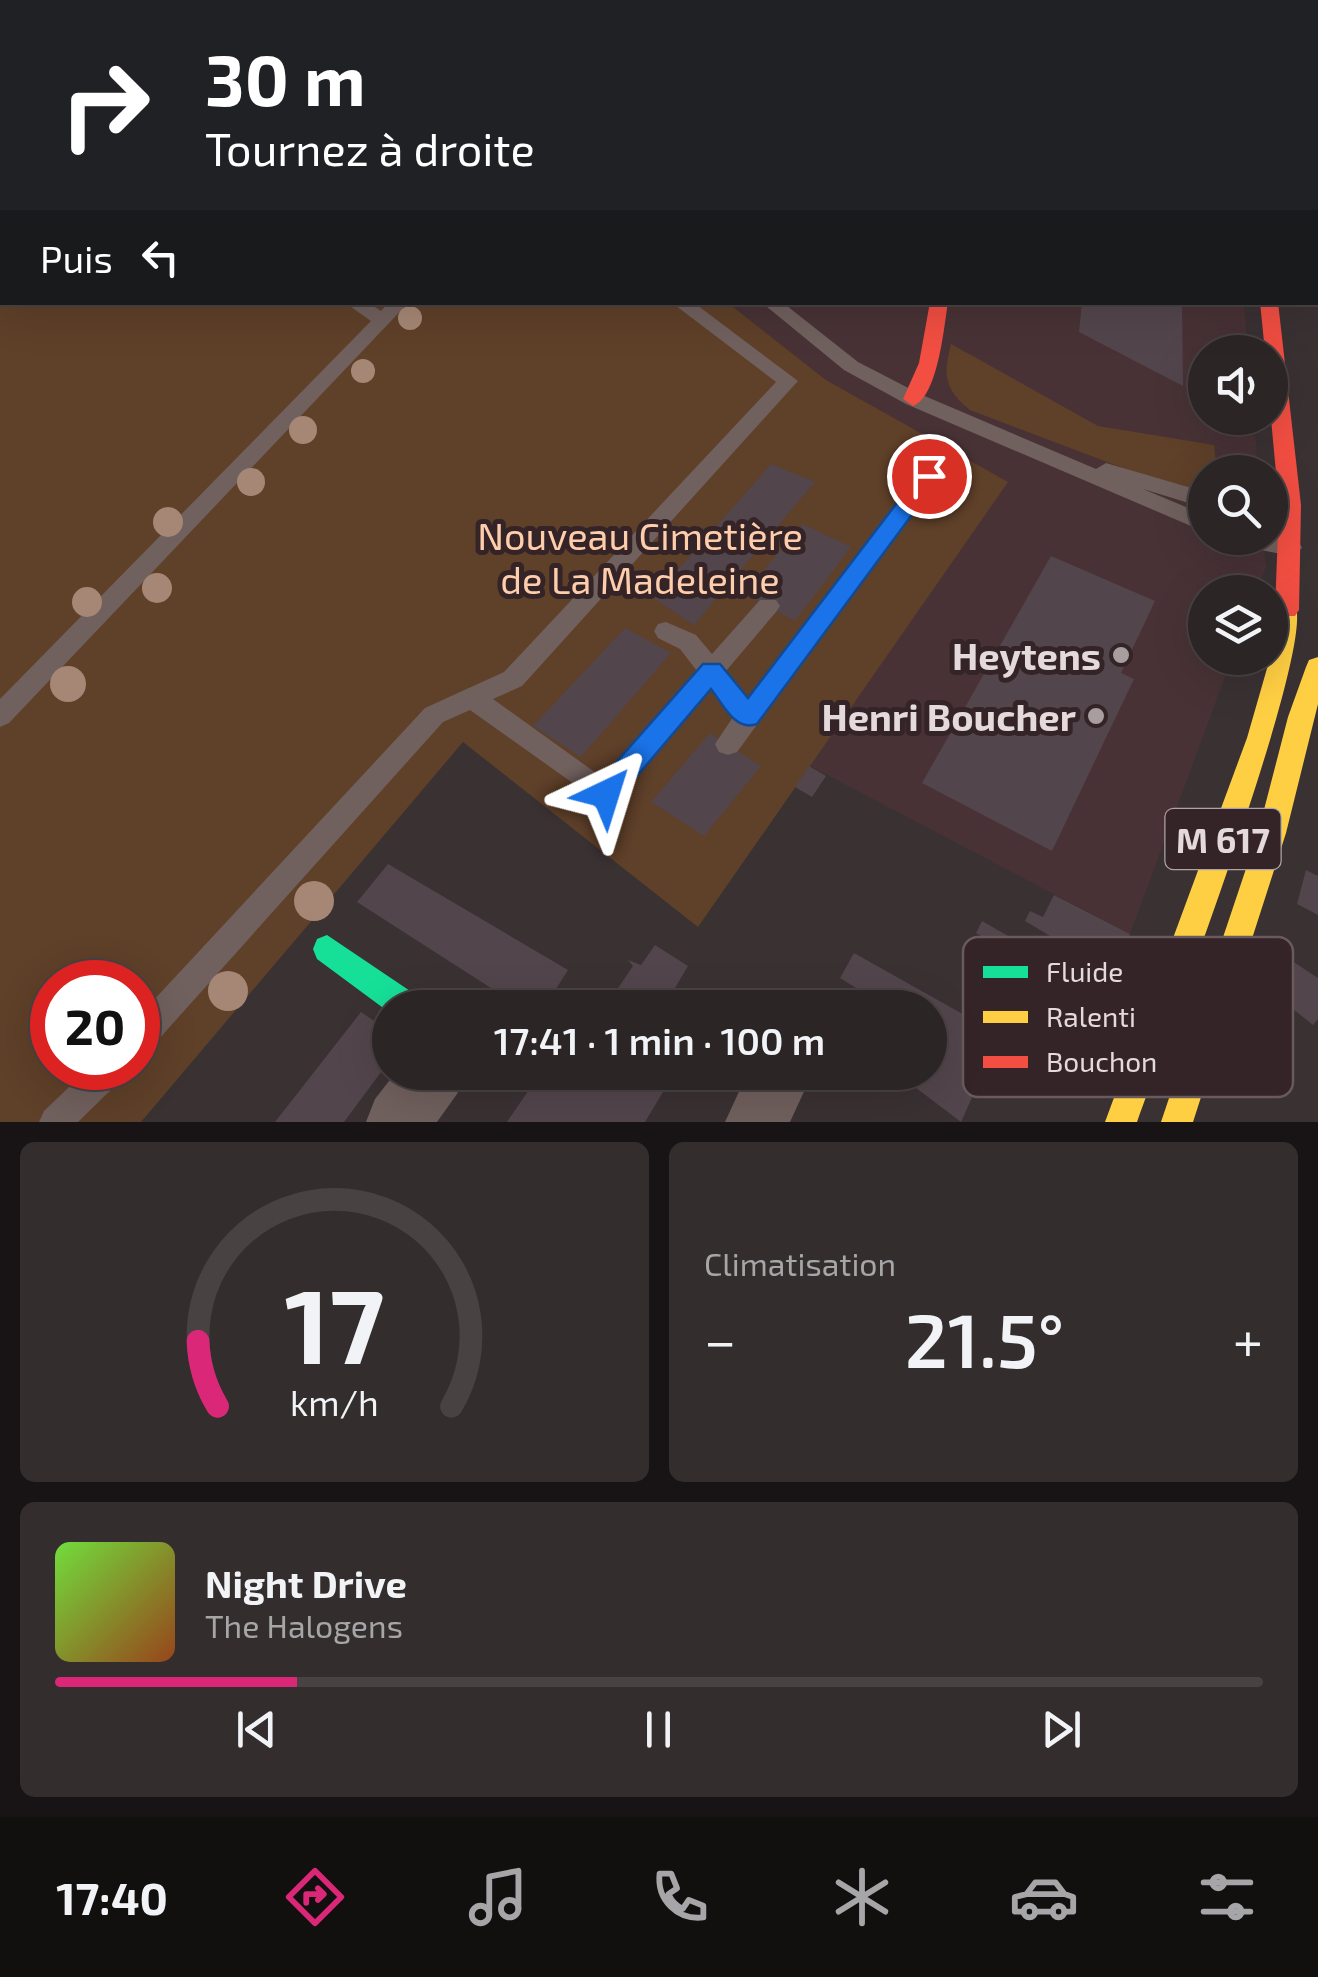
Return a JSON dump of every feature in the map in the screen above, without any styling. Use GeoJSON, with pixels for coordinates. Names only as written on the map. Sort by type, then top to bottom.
{"type":"FeatureCollection","features":[{"type":"Feature","properties":{"kind":"main road"},"geometry":{"type":"LineString","coordinates":[[913,399],[929,363],[939,305]]}},
{"type":"Feature","properties":{"kind":"main road","name":"M 617"},"geometry":{"type":"LineString","coordinates":[[1187,937],[1268,711],[1286,626],[1293,504],[1269,305]]}},
{"type":"Feature","properties":{"kind":"main road"},"geometry":{"type":"LineString","coordinates":[[1291,548],[1318,558]]}},
{"type":"Feature","properties":{"kind":"main road","name":"M 617"},"geometry":{"type":"LineString","coordinates":[[1238,937],[1272,834],[1300,718],[1318,667]]}},
{"type":"Feature","properties":{"kind":"main road"},"geometry":{"type":"LineString","coordinates":[[327,949],[383,990]]}},
{"type":"Feature","properties":{"kind":"main road","name":"M 617"},"geometry":{"type":"LineString","coordinates":[[1121,1122],[1130,1097]]}},
{"type":"Feature","properties":{"kind":"main road","name":"M 617"},"geometry":{"type":"LineString","coordinates":[[1177,1122],[1185,1097]]}},
{"type":"Feature","properties":{"kind":"street"},"geometry":{"type":"LineString","coordinates":[[398,1122],[422,1090]]}},
{"type":"Feature","properties":{"kind":"street"},"geometry":{"type":"LineString","coordinates":[[756,1122],[773,1090]]}},
{"type":"Feature","properties":{"kind":"lane"},"geometry":{"type":"LineString","coordinates":[[357,305],[383,320]]}},
{"type":"Feature","properties":{"kind":"lane"},"geometry":{"type":"LineString","coordinates":[[0,716],[397,305]]}},
{"type":"Feature","properties":{"kind":"lane"},"geometry":{"type":"LineString","coordinates":[[160,1016],[434,715],[512,679],[788,381],[684,305]]}},
{"type":"Feature","properties":{"kind":"lane"},"geometry":{"type":"LineString","coordinates":[[774,305],[851,366],[913,399],[1188,517]]}},
{"type":"Feature","properties":{"kind":"lane"},"geometry":{"type":"LineString","coordinates":[[984,432],[1188,496]]}},
{"type":"Feature","properties":{"kind":"lane"},"geometry":{"type":"LineString","coordinates":[[728,744],[929,476]]}},
{"type":"Feature","properties":{"kind":"lane"},"geometry":{"type":"LineString","coordinates":[[472,697],[606,794],[768,606]]}},
{"type":"Feature","properties":{"kind":"lane"},"geometry":{"type":"LineString","coordinates":[[666,632],[688,642],[748,716]]}},
{"type":"Feature","properties":{"kind":"lane"},"geometry":{"type":"LineString","coordinates":[[55,1122],[88,1090]]}},
{"type":"Feature","properties":{"kind":"shaded area"},"geometry":{"type":"Polygon","coordinates":[[[731,305],[1244,305],[1247,335],[1188,335],[1188,435],[1255,435],[1257,455],[1188,455],[1188,555],[1265,555],[1266,567],[1263,575],[1188,575],[1188,675],[1226,675],[1130,934],[810,766],[1007,482],[826,380],[731,305]]]}},
{"type":"Feature","properties":{"kind":"green space","name":"Nouveau Cimetière de La Madeleine"},"geometry":{"type":"Polygon","coordinates":[[[0,305],[731,305],[826,380],[1008,482],[698,927],[463,742],[141,1122],[0,1122],[0,305]]]}},
{"type":"Feature","properties":{"kind":"green space"},"geometry":{"type":"Polygon","coordinates":[[[951,344],[1098,426],[1214,445],[1215,455],[1188,455],[1188,488],[1160,482],[970,410],[950,388],[947,364],[951,344]]]}},
{"type":"Feature","properties":{"kind":"building"},"geometry":{"type":"Polygon","coordinates":[[[1082,305],[1182,305],[1183,386],[1079,332],[1082,305]]]}},
{"type":"Feature","properties":{"kind":"building"},"geometry":{"type":"Polygon","coordinates":[[[771,464],[815,482],[694,625],[653,598],[771,464]]]}},
{"type":"Feature","properties":{"kind":"building"},"geometry":{"type":"Polygon","coordinates":[[[803,524],[851,547],[795,621],[744,593],[803,524]]]}},
{"type":"Feature","properties":{"kind":"building"},"geometry":{"type":"Polygon","coordinates":[[[1051,556],[1155,601],[1121,673],[1134,679],[1052,851],[922,783],[1051,556]]]}},
{"type":"Feature","properties":{"kind":"building"},"geometry":{"type":"Polygon","coordinates":[[[625,628],[671,653],[581,757],[533,726],[625,628]]]}},
{"type":"Feature","properties":{"kind":"building"},"geometry":{"type":"Polygon","coordinates":[[[710,733],[761,766],[704,836],[651,802],[710,733]]]}},
{"type":"Feature","properties":{"kind":"building"},"geometry":{"type":"Polygon","coordinates":[[[809,766],[826,776],[812,797],[795,787],[809,766]]]}},
{"type":"Feature","properties":{"kind":"building"},"geometry":{"type":"Polygon","coordinates":[[[388,864],[568,970],[555,990],[494,990],[357,902],[388,864]]]}},
{"type":"Feature","properties":{"kind":"building"},"geometry":{"type":"Polygon","coordinates":[[[1306,870],[1318,876],[1318,915],[1297,904],[1306,870]]]}},
{"type":"Feature","properties":{"kind":"building"},"geometry":{"type":"Polygon","coordinates":[[[1054,895],[1130,934],[1052,937],[1025,921],[1030,911],[1043,917],[1054,895]]]}},
{"type":"Feature","properties":{"kind":"building"},"geometry":{"type":"Polygon","coordinates":[[[982,921],[1010,937],[983,937],[976,933],[982,921]]]}},
{"type":"Feature","properties":{"kind":"building"},"geometry":{"type":"Polygon","coordinates":[[[655,945],[688,966],[675,988],[678,990],[617,990],[633,966],[628,960],[641,965],[655,945]]]}},
{"type":"Feature","properties":{"kind":"building"},"geometry":{"type":"Polygon","coordinates":[[[854,953],[920,990],[859,990],[840,978],[854,953]]]}},
{"type":"Feature","properties":{"kind":"building"},"geometry":{"type":"Polygon","coordinates":[[[1293,962],[1318,978],[1318,1019],[1313,1025],[1293,1009],[1293,962]]]}},
{"type":"Feature","properties":{"kind":"building"},"geometry":{"type":"Polygon","coordinates":[[[947,1005],[963,1014],[963,1097],[972,1097],[961,1122],[919,1090],[947,1090],[947,1005]]]}},
{"type":"Feature","properties":{"kind":"building"},"geometry":{"type":"Polygon","coordinates":[[[361,1012],[372,1020],[372,1084],[344,1122],[275,1122],[361,1012]]]}},
{"type":"Feature","properties":{"kind":"building"},"geometry":{"type":"Polygon","coordinates":[[[529,1090],[664,1090],[645,1122],[507,1122],[529,1090]]]}},
{"type":"Feature","properties":{"kind":"traffic: fast"},"geometry":{"type":"LineString","coordinates":[[327,949],[383,990]]}},
{"type":"Feature","properties":{"kind":"traffic: slow"},"geometry":{"type":"LineString","coordinates":[[1238,937],[1272,833],[1301,717],[1318,667]]}},
{"type":"Feature","properties":{"kind":"traffic: slow"},"geometry":{"type":"LineString","coordinates":[[1188,937],[1260,738],[1276,675]]}},
{"type":"Feature","properties":{"kind":"traffic: slow"},"geometry":{"type":"LineString","coordinates":[[1121,1122],[1130,1097]]}},
{"type":"Feature","properties":{"kind":"traffic: slow"},"geometry":{"type":"LineString","coordinates":[[1177,1122],[1185,1097]]}},
{"type":"Feature","properties":{"kind":"traffic: jam"},"geometry":{"type":"LineString","coordinates":[[913,399],[929,363],[939,305]]}},
{"type":"Feature","properties":{"kind":"traffic: jam"},"geometry":{"type":"LineString","coordinates":[[1269,305],[1290,505],[1288,575]]}},
{"type":"Feature","properties":{"kind":"place","name":"Heytens"},"geometry":{"type":"Point","coordinates":[1121,655]}},
{"type":"Feature","properties":{"kind":"place","name":"Henri Boucher"},"geometry":{"type":"Point","coordinates":[1096,716]}},
{"type":"Feature","properties":{"kind":"route"},"geometry":{"type":"LineString","coordinates":[[606,794],[712,671],[748,716],[929,476]]}}]}
